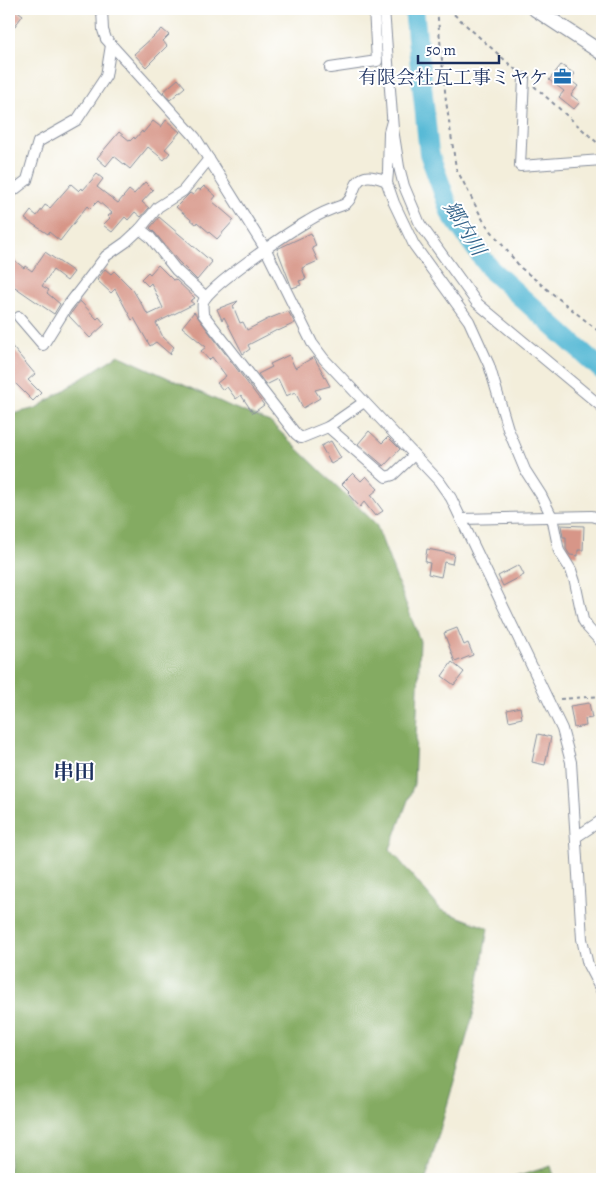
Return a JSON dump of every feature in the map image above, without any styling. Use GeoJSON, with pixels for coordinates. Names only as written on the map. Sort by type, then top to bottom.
{"type":"FeatureCollection","features":[{"type":"Feature","properties":{"kind":"main road"},"geometry":{"type":"LineString","coordinates":[[535,9],[602,53]]}},
{"type":"Feature","properties":{"kind":"street"},"geometry":{"type":"LineString","coordinates":[[102,9],[103,30],[106,39],[195,137],[266,250],[312,342],[364,402],[439,481],[451,498],[562,729],[571,762],[582,939],[588,965],[602,992]]}},
{"type":"Feature","properties":{"kind":"street"},"geometry":{"type":"LineString","coordinates":[[374,9],[399,167],[410,203],[420,224],[471,296],[486,312],[602,407]]}},
{"type":"Feature","properties":{"kind":"street"},"geometry":{"type":"LineString","coordinates":[[330,68],[377,61],[381,46],[384,9]]}},
{"type":"Feature","properties":{"kind":"street"},"geometry":{"type":"LineString","coordinates":[[9,194],[27,180],[38,142],[77,120],[106,76],[111,45]]}},
{"type":"Feature","properties":{"kind":"street"},"geometry":{"type":"LineString","coordinates":[[524,78],[520,166],[602,160]]}},
{"type":"Feature","properties":{"kind":"street"},"geometry":{"type":"LineString","coordinates":[[392,121],[389,132],[387,181],[399,215],[414,245],[469,321],[489,364],[508,429],[524,470],[541,495],[552,517],[559,551],[571,570],[575,582],[583,620],[602,643]]}},
{"type":"Feature","properties":{"kind":"street"},"geometry":{"type":"LineString","coordinates":[[19,317],[44,344],[66,308],[106,256],[140,229],[158,207],[182,192],[209,159]]}},
{"type":"Feature","properties":{"kind":"street"},"geometry":{"type":"LineString","coordinates":[[364,402],[328,427],[301,438],[203,314],[202,304],[206,297],[242,265],[308,221],[347,203],[355,186],[364,177],[370,176],[387,181]]}},
{"type":"Feature","properties":{"kind":"street"},"geometry":{"type":"LineString","coordinates":[[140,229],[150,237],[176,270],[206,297]]}},
{"type":"Feature","properties":{"kind":"street"},"geometry":{"type":"LineString","coordinates":[[328,427],[386,477],[393,475],[414,455]]}},
{"type":"Feature","properties":{"kind":"street"},"geometry":{"type":"LineString","coordinates":[[461,519],[592,516],[602,519]]}},
{"type":"Feature","properties":{"kind":"street"},"geometry":{"type":"LineString","coordinates":[[576,837],[602,820]]}},
{"type":"Feature","properties":{"kind":"path"},"geometry":{"type":"LineString","coordinates":[[437,9],[446,101],[456,168],[484,222],[521,268],[602,334]]}},
{"type":"Feature","properties":{"kind":"path"},"geometry":{"type":"LineString","coordinates":[[548,700],[602,696]]}},
{"type":"Feature","properties":{"kind":"green space"},"geometry":{"type":"Polygon","coordinates":[[[118,355],[232,407],[270,422],[376,524],[420,641],[414,784],[390,849],[441,910],[488,928],[473,1015],[426,1179],[9,1179],[9,415],[36,408],[118,355]]]}},
{"type":"Feature","properties":{"kind":"green space"},"geometry":{"type":"Polygon","coordinates":[[[551,1166],[555,1179],[509,1179],[551,1166]]]}},
{"type":"Feature","properties":{"kind":"building"},"geometry":{"type":"Polygon","coordinates":[[[9,9],[15,9],[23,15],[9,34],[9,9]]]}},
{"type":"Feature","properties":{"kind":"building"},"geometry":{"type":"Polygon","coordinates":[[[162,29],[169,35],[163,41],[167,46],[146,67],[134,54],[162,29]]]}},
{"type":"Feature","properties":{"kind":"building"},"geometry":{"type":"Polygon","coordinates":[[[561,65],[575,74],[570,80],[578,86],[571,95],[580,102],[574,109],[559,97],[564,91],[549,80],[561,65]]]}},
{"type":"Feature","properties":{"kind":"building"},"geometry":{"type":"Polygon","coordinates":[[[178,79],[185,87],[170,100],[163,92],[178,79]]]}},
{"type":"Feature","properties":{"kind":"building"},"geometry":{"type":"Polygon","coordinates":[[[166,120],[180,132],[165,149],[170,153],[164,160],[148,147],[130,169],[114,156],[106,166],[97,158],[119,132],[130,141],[134,137],[135,139],[142,131],[143,133],[153,121],[161,127],[166,120]]]}},
{"type":"Feature","properties":{"kind":"building"},"geometry":{"type":"Polygon","coordinates":[[[97,174],[103,179],[97,187],[118,203],[129,190],[134,194],[145,182],[153,190],[142,202],[149,208],[141,217],[135,212],[128,220],[125,217],[112,232],[103,225],[112,213],[98,201],[90,209],[87,206],[60,241],[49,232],[48,234],[25,219],[31,211],[37,216],[45,205],[50,208],[71,184],[79,191],[82,188],[83,190],[97,174]]]}},
{"type":"Feature","properties":{"kind":"building"},"geometry":{"type":"Polygon","coordinates":[[[204,186],[216,196],[212,201],[234,220],[217,239],[176,207],[190,193],[193,195],[204,186]]]}},
{"type":"Feature","properties":{"kind":"building"},"geometry":{"type":"Polygon","coordinates":[[[159,217],[212,262],[197,280],[150,228],[159,217]]]}},
{"type":"Feature","properties":{"kind":"building"},"geometry":{"type":"Polygon","coordinates":[[[311,233],[316,246],[312,248],[318,261],[302,268],[306,279],[299,281],[301,285],[292,288],[277,249],[311,233]]]}},
{"type":"Feature","properties":{"kind":"building"},"geometry":{"type":"Polygon","coordinates":[[[45,252],[74,272],[67,281],[53,270],[42,286],[49,290],[47,293],[60,304],[54,314],[9,283],[9,268],[14,260],[24,268],[25,266],[32,271],[45,252]]]}},
{"type":"Feature","properties":{"kind":"building"},"geometry":{"type":"Polygon","coordinates":[[[158,265],[195,298],[190,301],[194,304],[156,323],[163,337],[174,347],[170,352],[171,355],[156,342],[150,346],[134,318],[132,320],[115,289],[111,293],[97,280],[105,269],[111,274],[114,271],[133,290],[148,315],[163,308],[151,283],[148,286],[141,279],[148,272],[150,274],[158,265]]]}},
{"type":"Feature","properties":{"kind":"building"},"geometry":{"type":"Polygon","coordinates":[[[80,301],[97,319],[99,317],[105,324],[90,338],[69,316],[80,301]]]}},
{"type":"Feature","properties":{"kind":"building"},"geometry":{"type":"Polygon","coordinates":[[[238,301],[233,306],[240,323],[243,322],[247,330],[288,311],[295,323],[248,345],[250,349],[243,354],[224,317],[222,320],[217,309],[238,301]]]}},
{"type":"Feature","properties":{"kind":"building"},"geometry":{"type":"Polygon","coordinates":[[[194,312],[264,405],[253,413],[241,395],[236,399],[227,387],[223,390],[217,383],[226,376],[212,357],[209,360],[201,351],[206,347],[182,327],[194,312]]]}},
{"type":"Feature","properties":{"kind":"building"},"geometry":{"type":"Polygon","coordinates":[[[9,343],[35,374],[28,380],[41,393],[33,401],[13,381],[9,384],[9,343]]]}},
{"type":"Feature","properties":{"kind":"building"},"geometry":{"type":"Polygon","coordinates":[[[289,355],[295,368],[314,357],[330,386],[315,390],[320,398],[303,408],[295,392],[286,396],[278,379],[266,385],[258,374],[272,367],[270,364],[289,355]]]}},
{"type":"Feature","properties":{"kind":"building"},"geometry":{"type":"Polygon","coordinates":[[[369,431],[382,443],[388,437],[400,449],[384,466],[358,444],[369,431]]]}},
{"type":"Feature","properties":{"kind":"building"},"geometry":{"type":"Polygon","coordinates":[[[331,441],[341,458],[331,464],[321,446],[331,441]]]}},
{"type":"Feature","properties":{"kind":"building"},"geometry":{"type":"Polygon","coordinates":[[[353,473],[361,481],[366,476],[378,489],[371,495],[383,511],[375,516],[364,502],[360,507],[348,494],[350,492],[342,484],[353,473]]]}},
{"type":"Feature","properties":{"kind":"building"},"geometry":{"type":"Polygon","coordinates":[[[561,525],[584,526],[583,550],[578,550],[578,556],[570,555],[566,549],[566,537],[563,537],[561,525]]]}},
{"type":"Feature","properties":{"kind":"building"},"geometry":{"type":"Polygon","coordinates":[[[427,549],[454,554],[452,564],[444,562],[441,577],[428,574],[430,563],[425,562],[427,549]]]}},
{"type":"Feature","properties":{"kind":"building"},"geometry":{"type":"Polygon","coordinates":[[[519,565],[524,575],[503,586],[498,576],[519,565]]]}},
{"type":"Feature","properties":{"kind":"building"},"geometry":{"type":"Polygon","coordinates":[[[457,628],[464,645],[468,643],[473,655],[455,662],[444,633],[457,628]]]}},
{"type":"Feature","properties":{"kind":"building"},"geometry":{"type":"Polygon","coordinates":[[[452,662],[464,672],[454,685],[442,676],[452,662]]]}},
{"type":"Feature","properties":{"kind":"building"},"geometry":{"type":"Polygon","coordinates":[[[589,703],[592,718],[585,719],[586,726],[574,728],[570,706],[589,703]]]}},
{"type":"Feature","properties":{"kind":"building"},"geometry":{"type":"Polygon","coordinates":[[[520,707],[522,718],[509,721],[507,710],[520,707]]]}},
{"type":"Feature","properties":{"kind":"building"},"geometry":{"type":"Polygon","coordinates":[[[538,734],[551,737],[545,765],[532,762],[538,734]]]}},
{"type":"Feature","properties":{"kind":"waterway","name":"郷内川"},"geometry":{"type":"LineString","coordinates":[[414,9],[429,153],[451,214],[491,270],[602,370]]}},
{"type":"Feature","properties":{"kind":"place","name":"有限会社瓦工事ミヤケ"},"geometry":{"type":"Point","coordinates":[562,77]}},
{"type":"Feature","properties":{"kind":"district","name":"串田"},"geometry":{"type":"Point","coordinates":[74,772]}}]}
